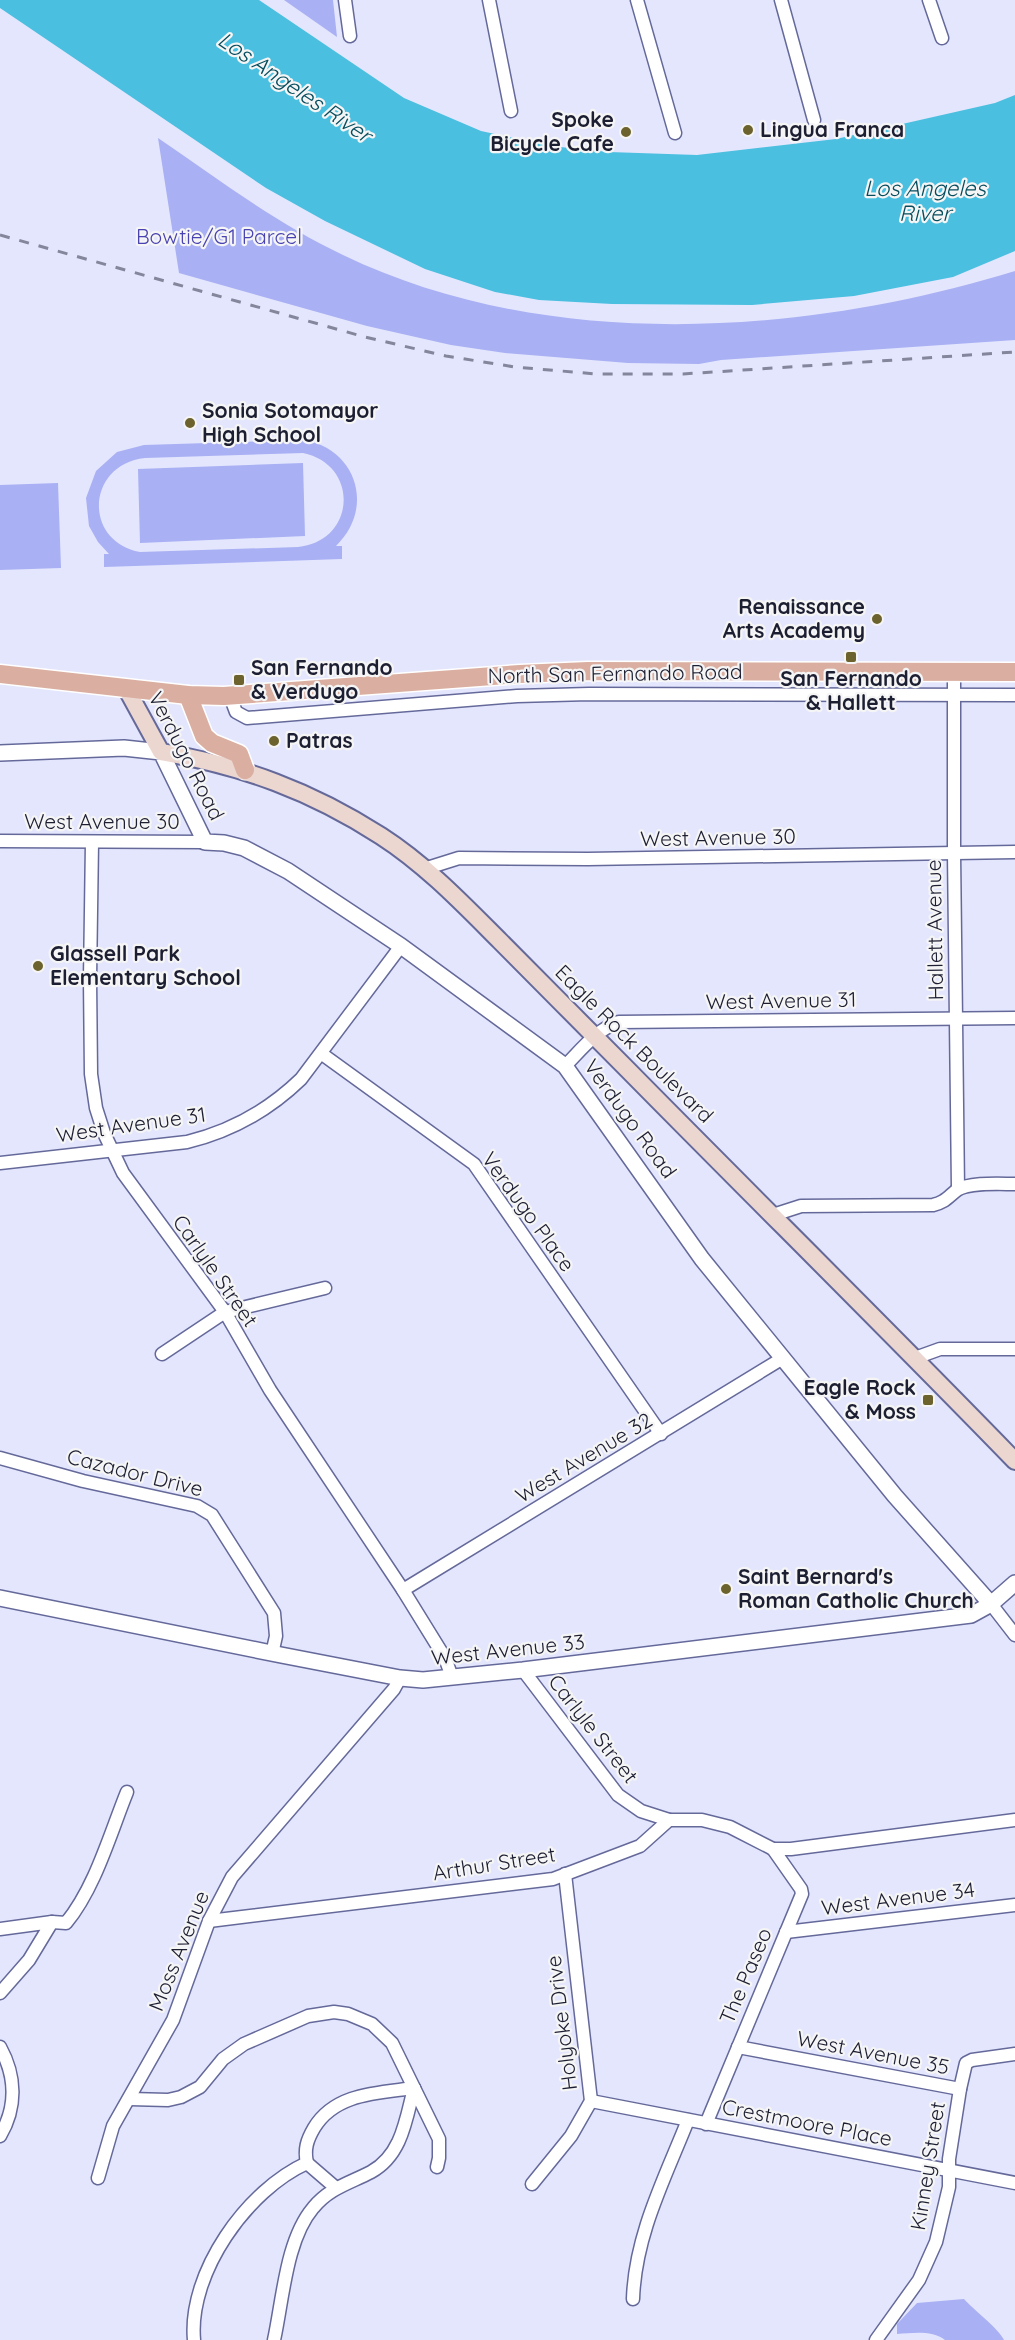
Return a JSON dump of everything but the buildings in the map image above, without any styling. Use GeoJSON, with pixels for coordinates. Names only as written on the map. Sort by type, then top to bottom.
{"type":"FeatureCollection","features":[{"type":"Feature","properties":{"kind":"main road","name":"North San Fernando Road"},"geometry":{"type":"LineString","coordinates":[[0,674],[188,695],[227,696],[588,671],[954,670],[1015,672]]}},
{"type":"Feature","properties":{"kind":"main road","name":"Verdugo Road"},"geometry":{"type":"LineString","coordinates":[[126,688],[161,752]]}},
{"type":"Feature","properties":{"kind":"main road"},"geometry":{"type":"LineString","coordinates":[[188,695],[198,724],[207,740],[239,754],[245,770]]}},
{"type":"Feature","properties":{"kind":"main road"},"geometry":{"type":"LineString","coordinates":[[198,724],[227,696]]}},
{"type":"Feature","properties":{"kind":"main road","name":"Eagle Rock Boulevard"},"geometry":{"type":"LineString","coordinates":[[161,752],[245,770],[306,794],[340,811],[384,838],[424,868],[595,1036],[1015,1461]]}},
{"type":"Feature","properties":{"kind":"street"},"geometry":{"type":"LineString","coordinates":[[345,0],[350,36]]}},
{"type":"Feature","properties":{"kind":"street"},"geometry":{"type":"LineString","coordinates":[[489,0],[511,111]]}},
{"type":"Feature","properties":{"kind":"street"},"geometry":{"type":"LineString","coordinates":[[637,0],[675,133]]}},
{"type":"Feature","properties":{"kind":"street"},"geometry":{"type":"LineString","coordinates":[[781,0],[814,120]]}},
{"type":"Feature","properties":{"kind":"street"},"geometry":{"type":"LineString","coordinates":[[929,0],[942,38]]}},
{"type":"Feature","properties":{"kind":"street","name":"Hallett Avenue"},"geometry":{"type":"LineString","coordinates":[[954,670],[958,1189]]}},
{"type":"Feature","properties":{"kind":"street","name":"North San Fernando Road"},"geometry":{"type":"LineString","coordinates":[[227,696],[236,712],[248,718],[517,696],[579,694],[1015,695]]}},
{"type":"Feature","properties":{"kind":"street"},"geometry":{"type":"LineString","coordinates":[[0,753],[124,748],[161,752]]}},
{"type":"Feature","properties":{"kind":"street","name":"Verdugo Road"},"geometry":{"type":"LineString","coordinates":[[161,752],[205,842],[224,843],[260,855],[344,907],[565,1066],[702,1259],[895,1496],[991,1604],[1015,1635]]}},
{"type":"Feature","properties":{"kind":"street","name":"West Avenue 30"},"geometry":{"type":"LineString","coordinates":[[0,842],[205,842]]}},
{"type":"Feature","properties":{"kind":"street","name":"Carlyle Street"},"geometry":{"type":"LineString","coordinates":[[92,842],[91,1074],[96,1108],[111,1149],[123,1173],[225,1311],[270,1390],[403,1590],[445,1658],[452,1677]]}},
{"type":"Feature","properties":{"kind":"street","name":"West Avenue 30"},"geometry":{"type":"LineString","coordinates":[[424,868],[459,858],[610,859],[1015,852]]}},
{"type":"Feature","properties":{"kind":"street","name":"West Avenue 31"},"geometry":{"type":"LineString","coordinates":[[0,1163],[187,1142],[235,1127],[255,1117],[284,1096],[302,1079],[401,946]]}},
{"type":"Feature","properties":{"kind":"street","name":"West Avenue 31"},"geometry":{"type":"LineString","coordinates":[[565,1066],[595,1036],[612,1024],[620,1022],[1015,1018]]}},
{"type":"Feature","properties":{"kind":"street","name":"Verdugo Place"},"geometry":{"type":"LineString","coordinates":[[322,1054],[474,1164],[661,1434]]}},
{"type":"Feature","properties":{"kind":"street"},"geometry":{"type":"LineString","coordinates":[[773,1215],[801,1206],[933,1205],[947,1200],[958,1189],[986,1184],[1015,1184]]}},
{"type":"Feature","properties":{"kind":"street"},"geometry":{"type":"LineString","coordinates":[[162,1354],[225,1311],[325,1288]]}},
{"type":"Feature","properties":{"kind":"street"},"geometry":{"type":"LineString","coordinates":[[915,1358],[940,1349],[1015,1349]]}},
{"type":"Feature","properties":{"kind":"street","name":"West Avenue 32"},"geometry":{"type":"LineString","coordinates":[[403,1590],[783,1359]]}},
{"type":"Feature","properties":{"kind":"street","name":"Cazador Drive"},"geometry":{"type":"LineString","coordinates":[[0,1458],[83,1481],[205,1509],[212,1515],[274,1613],[276,1636],[272,1654]]}},
{"type":"Feature","properties":{"kind":"street","name":"West Avenue 33"},"geometry":{"type":"LineString","coordinates":[[0,1598],[272,1654],[400,1678],[423,1680],[523,1670],[971,1615],[991,1604],[1015,1583]]}},
{"type":"Feature","properties":{"kind":"street","name":"Carlyle Street"},"geometry":{"type":"LineString","coordinates":[[523,1670],[618,1795],[641,1811],[669,1820]]}},
{"type":"Feature","properties":{"kind":"street","name":"Moss Avenue"},"geometry":{"type":"LineString","coordinates":[[98,2178],[114,2127],[172,2020],[209,1921],[232,1877],[394,1689],[400,1678]]}},
{"type":"Feature","properties":{"kind":"street"},"geometry":{"type":"LineString","coordinates":[[0,1929],[52,1922],[66,1923],[77,1909],[127,1792]]}},
{"type":"Feature","properties":{"kind":"street"},"geometry":{"type":"LineString","coordinates":[[669,1820],[702,1820],[729,1827],[773,1849],[791,1849],[1015,1820]]}},
{"type":"Feature","properties":{"kind":"street","name":"Arthur Street"},"geometry":{"type":"LineString","coordinates":[[209,1921],[553,1878],[640,1846],[669,1820]]}},
{"type":"Feature","properties":{"kind":"street","name":"The Paseo"},"geometry":{"type":"LineString","coordinates":[[706,2124],[802,1894],[801,1889],[773,1849]]}},
{"type":"Feature","properties":{"kind":"street","name":"Holyoke Drive"},"geometry":{"type":"LineString","coordinates":[[532,2184],[558,2154],[591,2101],[565,1874]]}},
{"type":"Feature","properties":{"kind":"street","name":"West Avenue 34"},"geometry":{"type":"LineString","coordinates":[[786,1932],[1015,1905]]}},
{"type":"Feature","properties":{"kind":"street"},"geometry":{"type":"LineString","coordinates":[[0,1994],[29,1960],[52,1922]]}},
{"type":"Feature","properties":{"kind":"street"},"geometry":{"type":"LineString","coordinates":[[130,2099],[168,2100],[181,2097],[200,2087],[223,2060],[244,2044],[308,2016],[334,2012],[361,2018],[383,2032],[396,2049],[439,2139],[437,2167]]}},
{"type":"Feature","properties":{"kind":"street"},"geometry":{"type":"LineString","coordinates":[[0,2047],[11,2072],[13,2086],[10,2113],[0,2136]]}},
{"type":"Feature","properties":{"kind":"street","name":"West Avenue 35"},"geometry":{"type":"LineString","coordinates":[[738,2047],[960,2089],[966,2063],[972,2060],[1015,2054]]}},
{"type":"Feature","properties":{"kind":"street"},"geometry":{"type":"LineString","coordinates":[[336,2188],[307,2163],[304,2150],[317,2124],[333,2108],[358,2096],[414,2088]]}},
{"type":"Feature","properties":{"kind":"street"},"geometry":{"type":"LineString","coordinates":[[274,2340],[297,2234],[313,2208],[336,2188],[370,2173],[390,2157],[401,2138],[414,2088]]}},
{"type":"Feature","properties":{"kind":"street","name":"Kinney Street"},"geometry":{"type":"LineString","coordinates":[[876,2340],[913,2290],[930,2260],[949,2187],[949,2170],[960,2089]]}},
{"type":"Feature","properties":{"kind":"street","name":"Crestmoore Place"},"geometry":{"type":"LineString","coordinates":[[591,2101],[1015,2183]]}},
{"type":"Feature","properties":{"kind":"street"},"geometry":{"type":"LineString","coordinates":[[633,2299],[634,2276],[643,2235],[688,2120]]}},
{"type":"Feature","properties":{"kind":"street"},"geometry":{"type":"LineString","coordinates":[[194,2340],[194,2314],[198,2295],[213,2254],[248,2208],[291,2170],[307,2163]]}},
{"type":"Feature","properties":{"kind":"green space"},"geometry":{"type":"Polygon","coordinates":[[[284,0],[333,0],[337,37],[284,0]]]}},
{"type":"Feature","properties":{"kind":"green space","name":"Bowtie/G1 Parcel"},"geometry":{"type":"Polygon","coordinates":[[[158,138],[271,215],[343,255],[422,286],[504,308],[589,320],[676,324],[763,320],[850,310],[934,293],[1015,271],[1015,340],[721,360],[699,364],[628,363],[505,353],[451,345],[367,326],[179,273],[158,138]]]}},
{"type":"Feature","properties":{"kind":"green space"},"geometry":{"type":"Polygon","coordinates":[[[305,440],[323,446],[337,455],[348,468],[355,482],[357,498],[355,515],[348,531],[336,546],[342,546],[342,559],[104,567],[104,554],[109,554],[98,542],[89,526],[86,498],[96,471],[117,452],[144,445],[305,440]],[[303,453],[145,458],[126,463],[112,474],[103,487],[99,503],[101,519],[108,534],[121,545],[140,552],[298,547],[317,542],[331,531],[340,518],[344,502],[342,486],[334,472],[322,460],[303,453]]]}},
{"type":"Feature","properties":{"kind":"green space"},"geometry":{"type":"Polygon","coordinates":[[[303,463],[305,536],[140,543],[138,469],[303,463]]]}},
{"type":"Feature","properties":{"kind":"green space"},"geometry":{"type":"Polygon","coordinates":[[[58,483],[61,568],[0,570],[0,485],[58,483]]]}},
{"type":"Feature","properties":{"kind":"green space"},"geometry":{"type":"Polygon","coordinates":[[[964,2299],[992,2325],[1004,2340],[945,2340],[928,2333],[897,2334],[897,2324],[917,2303],[964,2299]]]}},
{"type":"Feature","properties":{"kind":"water","name":"Los Angeles River"},"geometry":{"type":"Polygon","coordinates":[[[0,0],[259,0],[404,98],[481,131],[550,146],[609,152],[697,155],[836,139],[995,103],[1015,95],[1015,251],[953,277],[854,296],[752,305],[612,304],[539,300],[495,292],[425,269],[325,221],[266,188],[0,8],[0,0]]]}},
{"type":"Feature","properties":{"kind":"railway"},"geometry":{"type":"LineString","coordinates":[[0,235],[365,337],[446,356],[515,367],[596,374],[683,374],[1015,352]]}},
{"type":"Feature","properties":{"kind":"place","name":"Lingua Franca"},"geometry":{"type":"Point","coordinates":[748,130]}},
{"type":"Feature","properties":{"kind":"place","name":"Spoke Bicycle Cafe"},"geometry":{"type":"Point","coordinates":[626,132]}},
{"type":"Feature","properties":{"kind":"place","name":"Sonia Sotomayor High School"},"geometry":{"type":"Point","coordinates":[190,423]}},
{"type":"Feature","properties":{"kind":"place","name":"Renaissance Arts Academy"},"geometry":{"type":"Point","coordinates":[877,619]}},
{"type":"Feature","properties":{"kind":"place","name":"San Fernando & Hallett"},"geometry":{"type":"Point","coordinates":[851,657]}},
{"type":"Feature","properties":{"kind":"place","name":"San Fernando & Verdugo"},"geometry":{"type":"Point","coordinates":[239,680]}},
{"type":"Feature","properties":{"kind":"place","name":"Patras"},"geometry":{"type":"Point","coordinates":[274,741]}},
{"type":"Feature","properties":{"kind":"place","name":"Glassell Park Elementary School"},"geometry":{"type":"Point","coordinates":[38,966]}},
{"type":"Feature","properties":{"kind":"place","name":"Eagle Rock & Moss"},"geometry":{"type":"Point","coordinates":[928,1400]}},
{"type":"Feature","properties":{"kind":"place","name":"Saint Bernard's Roman Catholic Church"},"geometry":{"type":"Point","coordinates":[726,1589]}}]}
